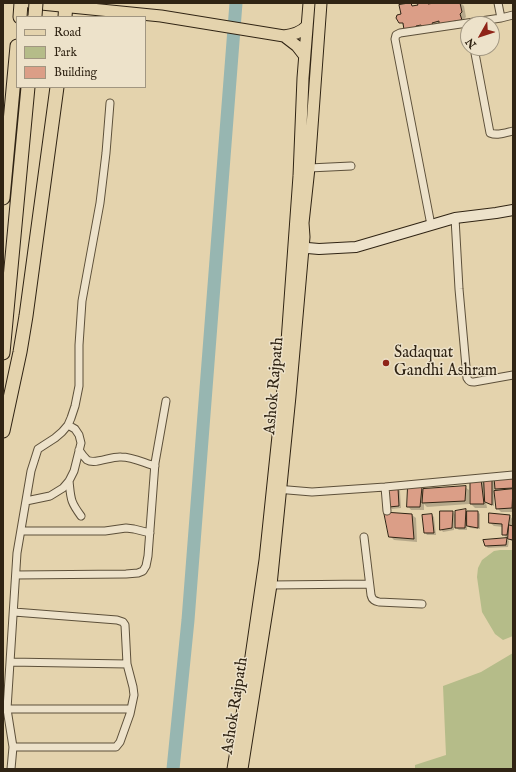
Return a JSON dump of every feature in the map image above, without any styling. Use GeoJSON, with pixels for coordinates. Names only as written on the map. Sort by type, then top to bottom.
{"type":"FeatureCollection","features":[{"type":"Feature","properties":{"kind":"highway"},"geometry":{"type":"LineString","coordinates":[[3,198],[16,57]]}},
{"type":"Feature","properties":{"kind":"highway"},"geometry":{"type":"LineString","coordinates":[[3,352],[28,88]]}},
{"type":"Feature","properties":{"kind":"highway"},"geometry":{"type":"LineString","coordinates":[[3,431],[26,316],[57,88]]}},
{"type":"Feature","properties":{"kind":"main road"},"geometry":{"type":"LineString","coordinates":[[31,3],[66,9],[181,19],[284,36],[297,34],[307,26]]}},
{"type":"Feature","properties":{"kind":"main road","name":"Ashok Rajpath"},"geometry":{"type":"LineString","coordinates":[[242,769],[290,396],[298,247],[299,176],[304,56],[309,3]]}},
{"type":"Feature","properties":{"kind":"main road","name":"Ashok Rajpath"},"geometry":{"type":"LineString","coordinates":[[298,247],[304,237],[321,3]]}},
{"type":"Feature","properties":{"kind":"main road"},"geometry":{"type":"LineString","coordinates":[[284,36],[297,46],[304,56]]}},
{"type":"Feature","properties":{"kind":"main road","name":"Ashok Rajpath"},"geometry":{"type":"LineString","coordinates":[[233,769],[248,677],[266,584]]}},
{"type":"Feature","properties":{"kind":"street"},"geometry":{"type":"LineString","coordinates":[[498,3],[501,18],[513,15]]}},
{"type":"Feature","properties":{"kind":"street"},"geometry":{"type":"LineString","coordinates":[[431,225],[395,39],[396,35],[400,33],[460,24]]}},
{"type":"Feature","properties":{"kind":"street"},"geometry":{"type":"LineString","coordinates":[[476,56],[490,133],[500,134],[513,131]]}},
{"type":"Feature","properties":{"kind":"street"},"geometry":{"type":"LineString","coordinates":[[11,769],[13,746],[7,709],[17,553],[22,531],[31,471],[38,449],[55,438],[68,425],[75,406],[79,386],[79,345],[82,301],[100,203],[110,103]]}},
{"type":"Feature","properties":{"kind":"street"},"geometry":{"type":"LineString","coordinates":[[309,168],[351,166]]}},
{"type":"Feature","properties":{"kind":"street"},"geometry":{"type":"LineString","coordinates":[[298,247],[319,249],[356,247],[455,218],[513,210]]}},
{"type":"Feature","properties":{"kind":"street"},"geometry":{"type":"LineString","coordinates":[[455,218],[459,289],[468,381],[474,382],[513,375]]}},
{"type":"Feature","properties":{"kind":"street"},"geometry":{"type":"LineString","coordinates":[[16,575],[126,574],[143,571],[146,566],[155,466],[166,401]]}},
{"type":"Feature","properties":{"kind":"street"},"geometry":{"type":"LineString","coordinates":[[26,501],[50,496],[69,481],[74,471],[81,443],[76,429],[68,425]]}},
{"type":"Feature","properties":{"kind":"street"},"geometry":{"type":"LineString","coordinates":[[79,450],[84,457],[91,462],[112,457],[126,457],[155,466]]}},
{"type":"Feature","properties":{"kind":"street"},"geometry":{"type":"LineString","coordinates":[[277,489],[312,492],[385,487],[513,474]]}},
{"type":"Feature","properties":{"kind":"street"},"geometry":{"type":"LineString","coordinates":[[69,481],[70,500],[81,516]]}},
{"type":"Feature","properties":{"kind":"street"},"geometry":{"type":"LineString","coordinates":[[385,487],[387,511]]}},
{"type":"Feature","properties":{"kind":"street"},"geometry":{"type":"LineString","coordinates":[[22,531],[105,531],[126,528],[150,533]]}},
{"type":"Feature","properties":{"kind":"street"},"geometry":{"type":"LineString","coordinates":[[364,537],[369,584],[373,600],[375,602],[422,604]]}},
{"type":"Feature","properties":{"kind":"street"},"geometry":{"type":"LineString","coordinates":[[266,584],[369,584]]}},
{"type":"Feature","properties":{"kind":"street"},"geometry":{"type":"LineString","coordinates":[[13,746],[116,747],[120,742],[134,695],[127,664],[126,625],[123,622],[116,620],[14,612]]}},
{"type":"Feature","properties":{"kind":"street"},"geometry":{"type":"LineString","coordinates":[[10,662],[127,664]]}},
{"type":"Feature","properties":{"kind":"street"},"geometry":{"type":"LineString","coordinates":[[7,709],[131,709]]}},
{"type":"Feature","properties":{"kind":"green space"},"geometry":{"type":"Polygon","coordinates":[[[513,550],[513,636],[503,640],[495,634],[482,612],[477,577],[478,568],[482,560],[494,551],[513,550]]]}},
{"type":"Feature","properties":{"kind":"green space"},"geometry":{"type":"Polygon","coordinates":[[[513,653],[513,769],[415,769],[415,765],[446,755],[443,686],[481,672],[513,653]]]}},
{"type":"Feature","properties":{"kind":"building"},"geometry":{"type":"Polygon","coordinates":[[[411,3],[412,6],[418,5],[417,3],[460,3],[462,12],[460,14],[460,20],[439,24],[439,21],[432,23],[433,25],[423,28],[421,25],[416,26],[416,28],[404,30],[403,23],[399,23],[396,18],[397,15],[401,14],[399,5],[411,3]]]}},
{"type":"Feature","properties":{"kind":"building"},"geometry":{"type":"Polygon","coordinates":[[[513,476],[513,488],[495,489],[494,478],[513,476]]]}},
{"type":"Feature","properties":{"kind":"building"},"geometry":{"type":"Polygon","coordinates":[[[481,479],[484,504],[470,504],[470,480],[481,479]]]}},
{"type":"Feature","properties":{"kind":"building"},"geometry":{"type":"Polygon","coordinates":[[[484,479],[492,479],[492,505],[485,502],[484,479]]]}},
{"type":"Feature","properties":{"kind":"building"},"geometry":{"type":"Polygon","coordinates":[[[408,486],[422,487],[420,507],[407,507],[408,486]]]}},
{"type":"Feature","properties":{"kind":"building"},"geometry":{"type":"Polygon","coordinates":[[[466,486],[465,501],[422,503],[423,489],[466,486]]]}},
{"type":"Feature","properties":{"kind":"building"},"geometry":{"type":"Polygon","coordinates":[[[387,488],[398,488],[399,506],[389,507],[387,488]]]}},
{"type":"Feature","properties":{"kind":"building"},"geometry":{"type":"Polygon","coordinates":[[[513,489],[512,508],[496,509],[494,491],[513,489]]]}},
{"type":"Feature","properties":{"kind":"building"},"geometry":{"type":"Polygon","coordinates":[[[466,509],[465,528],[455,528],[455,511],[466,509]]]}},
{"type":"Feature","properties":{"kind":"building"},"geometry":{"type":"Polygon","coordinates":[[[440,511],[453,511],[452,528],[440,530],[440,511]]]}},
{"type":"Feature","properties":{"kind":"building"},"geometry":{"type":"Polygon","coordinates":[[[467,511],[478,511],[478,528],[467,526],[467,511]]]}},
{"type":"Feature","properties":{"kind":"building"},"geometry":{"type":"Polygon","coordinates":[[[384,512],[412,514],[414,539],[389,537],[384,512]]]}},
{"type":"Feature","properties":{"kind":"building"},"geometry":{"type":"Polygon","coordinates":[[[489,513],[510,515],[507,535],[502,535],[502,524],[489,523],[489,513]]]}},
{"type":"Feature","properties":{"kind":"building"},"geometry":{"type":"Polygon","coordinates":[[[432,514],[434,533],[424,533],[422,515],[432,514]]]}},
{"type":"Feature","properties":{"kind":"building"},"geometry":{"type":"Polygon","coordinates":[[[509,525],[513,526],[513,540],[508,539],[509,525]]]}},
{"type":"Feature","properties":{"kind":"building"},"geometry":{"type":"Polygon","coordinates":[[[507,538],[506,545],[485,546],[483,540],[507,538]]]}},
{"type":"Feature","properties":{"kind":"waterway"},"geometry":{"type":"LineString","coordinates":[[173,769],[188,620],[236,3]]}},
{"type":"Feature","properties":{"kind":"place","name":"Sadaquat Gandhi Ashram"},"geometry":{"type":"Point","coordinates":[386,363]}}]}
